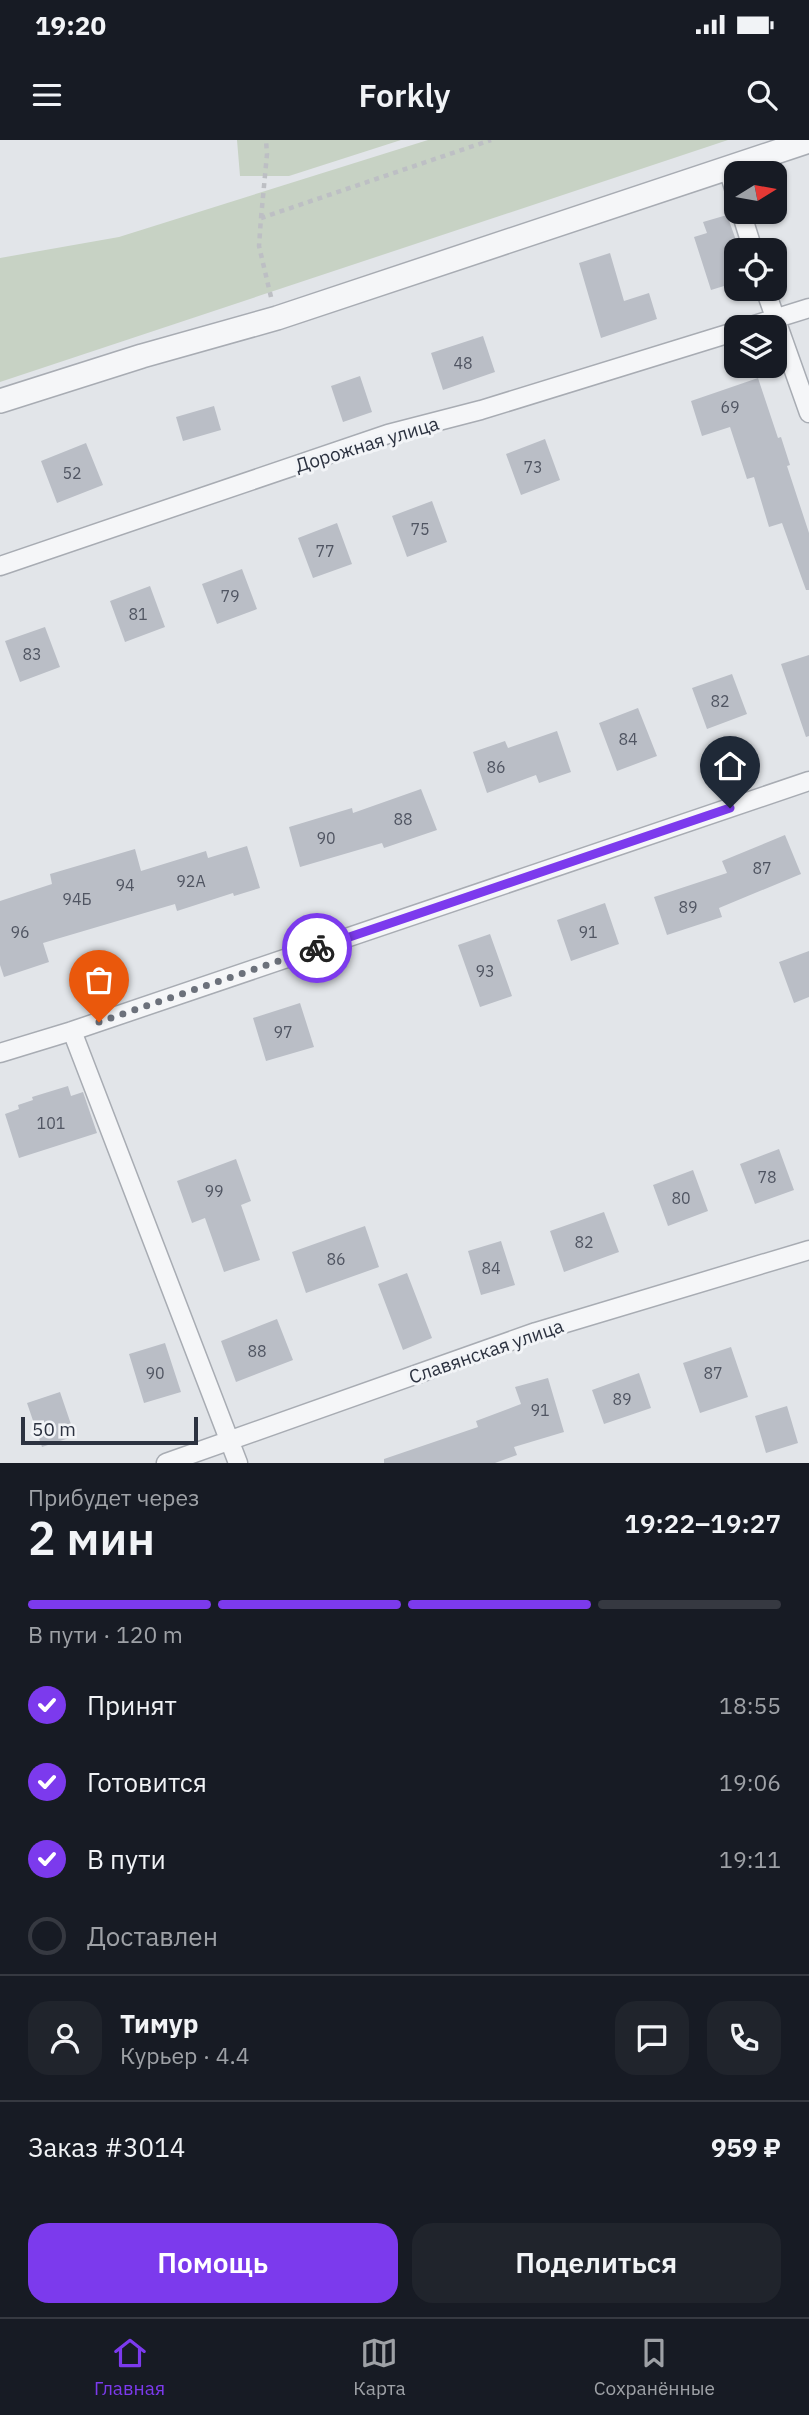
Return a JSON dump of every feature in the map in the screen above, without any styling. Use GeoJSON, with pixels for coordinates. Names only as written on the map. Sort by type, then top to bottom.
{"type":"FeatureCollection","features":[{"type":"Feature","properties":{"kind":"street"},"geometry":{"type":"LineString","coordinates":[[751,161],[809,141]]}},
{"type":"Feature","properties":{"kind":"street"},"geometry":{"type":"LineString","coordinates":[[0,401],[142,356],[277,318],[724,170]]}},
{"type":"Feature","properties":{"kind":"street"},"geometry":{"type":"LineString","coordinates":[[787,315],[809,308]]}},
{"type":"Feature","properties":{"kind":"street","name":"Дорожная улица"},"geometry":{"type":"LineString","coordinates":[[0,566],[388,434],[481,410],[724,335]]}},
{"type":"Feature","properties":{"kind":"street"},"geometry":{"type":"LineString","coordinates":[[787,352],[809,413]]}},
{"type":"Feature","properties":{"kind":"street"},"geometry":{"type":"LineString","coordinates":[[0,1053],[809,781]]}},
{"type":"Feature","properties":{"kind":"street"},"geometry":{"type":"LineString","coordinates":[[72,1031],[239,1463]]}},
{"type":"Feature","properties":{"kind":"street","name":"Славянская улица"},"geometry":{"type":"LineString","coordinates":[[166,1463],[536,1332],[809,1250]]}},
{"type":"Feature","properties":{"kind":"path"},"geometry":{"type":"LineString","coordinates":[[266,140],[259,246],[277,318]]}},
{"type":"Feature","properties":{"kind":"path"},"geometry":{"type":"LineString","coordinates":[[261,218],[491,140]]}},
{"type":"Feature","properties":{"kind":"green space"},"geometry":{"type":"Polygon","coordinates":[[[237,140],[401,140],[289,176],[240,176],[237,140]]]}},
{"type":"Feature","properties":{"kind":"green space"},"geometry":{"type":"Polygon","coordinates":[[[428,140],[728,140],[0,382],[0,258],[119,237],[428,140]]]}},
{"type":"Feature","properties":{"kind":"building"},"geometry":{"type":"Polygon","coordinates":[[[724,216],[724,224],[730,224],[735,238],[724,238],[724,286],[711,290],[694,237],[707,233],[703,222],[724,216]]]}},
{"type":"Feature","properties":{"kind":"building"},"geometry":{"type":"Polygon","coordinates":[[[610,253],[624,301],[649,293],[657,319],[601,338],[579,263],[610,253]]]}},
{"type":"Feature","properties":{"kind":"building"},"geometry":{"type":"Polygon","coordinates":[[[483,336],[495,372],[443,390],[431,353],[483,336]]]}},
{"type":"Feature","properties":{"kind":"building"},"geometry":{"type":"Polygon","coordinates":[[[360,376],[372,412],[343,422],[331,386],[360,376]]]}},
{"type":"Feature","properties":{"kind":"building"},"geometry":{"type":"Polygon","coordinates":[[[758,378],[778,438],[781,437],[790,465],[787,466],[809,533],[809,590],[806,590],[782,523],[769,527],[754,477],[747,479],[730,427],[702,436],[691,401],[758,378]]]}},
{"type":"Feature","properties":{"kind":"building"},"geometry":{"type":"Polygon","coordinates":[[[214,406],[221,430],[183,441],[176,417],[214,406]]]}},
{"type":"Feature","properties":{"kind":"building"},"geometry":{"type":"Polygon","coordinates":[[[545,439],[560,480],[521,495],[506,454],[545,439]]]}},
{"type":"Feature","properties":{"kind":"building"},"geometry":{"type":"Polygon","coordinates":[[[86,443],[103,485],[57,503],[41,461],[86,443]]]}},
{"type":"Feature","properties":{"kind":"building"},"geometry":{"type":"Polygon","coordinates":[[[432,501],[447,542],[407,557],[392,516],[432,501]]]}},
{"type":"Feature","properties":{"kind":"building"},"geometry":{"type":"Polygon","coordinates":[[[337,523],[352,564],[313,578],[298,538],[337,523]]]}},
{"type":"Feature","properties":{"kind":"building"},"geometry":{"type":"Polygon","coordinates":[[[242,569],[257,609],[217,624],[202,584],[242,569]]]}},
{"type":"Feature","properties":{"kind":"building"},"geometry":{"type":"Polygon","coordinates":[[[150,586],[165,627],[125,642],[110,601],[150,586]]]}},
{"type":"Feature","properties":{"kind":"building"},"geometry":{"type":"Polygon","coordinates":[[[45,627],[60,667],[20,682],[5,641],[45,627]]]}},
{"type":"Feature","properties":{"kind":"building"},"geometry":{"type":"Polygon","coordinates":[[[809,655],[809,736],[806,737],[781,664],[809,655]]]}},
{"type":"Feature","properties":{"kind":"building"},"geometry":{"type":"Polygon","coordinates":[[[732,674],[747,714],[707,729],[692,688],[732,674]]]}},
{"type":"Feature","properties":{"kind":"building"},"geometry":{"type":"Polygon","coordinates":[[[638,708],[657,756],[617,771],[599,723],[638,708]]]}},
{"type":"Feature","properties":{"kind":"building"},"geometry":{"type":"Polygon","coordinates":[[[557,731],[571,772],[539,783],[536,775],[487,793],[473,752],[505,741],[508,748],[557,731]]]}},
{"type":"Feature","properties":{"kind":"building"},"geometry":{"type":"Polygon","coordinates":[[[421,789],[437,830],[384,848],[382,843],[300,867],[289,827],[352,808],[353,813],[421,789]]]}},
{"type":"Feature","properties":{"kind":"building"},"geometry":{"type":"Polygon","coordinates":[[[785,835],[801,874],[719,908],[722,917],[667,935],[654,897],[727,873],[722,861],[785,835]]]}},
{"type":"Feature","properties":{"kind":"building"},"geometry":{"type":"Polygon","coordinates":[[[247,846],[260,888],[234,896],[233,893],[177,911],[175,904],[43,943],[49,962],[4,977],[0,965],[0,901],[52,884],[50,874],[135,849],[141,871],[206,851],[208,858],[247,846]]]}},
{"type":"Feature","properties":{"kind":"building"},"geometry":{"type":"Polygon","coordinates":[[[605,903],[619,944],[571,961],[557,920],[605,903]]]}},
{"type":"Feature","properties":{"kind":"building"},"geometry":{"type":"Polygon","coordinates":[[[490,934],[512,996],[480,1007],[458,945],[490,934]]]}},
{"type":"Feature","properties":{"kind":"building"},"geometry":{"type":"Polygon","coordinates":[[[809,951],[809,997],[794,1003],[779,962],[809,951]]]}},
{"type":"Feature","properties":{"kind":"building"},"geometry":{"type":"Polygon","coordinates":[[[300,1003],[314,1047],[266,1061],[253,1018],[300,1003]]]}},
{"type":"Feature","properties":{"kind":"building"},"geometry":{"type":"Polygon","coordinates":[[[68,1086],[71,1096],[83,1092],[97,1133],[19,1158],[5,1114],[19,1109],[18,1105],[33,1100],[32,1097],[68,1086]]]}},
{"type":"Feature","properties":{"kind":"building"},"geometry":{"type":"Polygon","coordinates":[[[779,1149],[794,1190],[755,1204],[740,1164],[779,1149]]]}},
{"type":"Feature","properties":{"kind":"building"},"geometry":{"type":"Polygon","coordinates":[[[236,1159],[251,1201],[241,1205],[260,1260],[224,1272],[205,1218],[192,1223],[177,1181],[236,1159]]]}},
{"type":"Feature","properties":{"kind":"building"},"geometry":{"type":"Polygon","coordinates":[[[693,1170],[708,1211],[668,1226],[653,1185],[693,1170]]]}},
{"type":"Feature","properties":{"kind":"building"},"geometry":{"type":"Polygon","coordinates":[[[604,1212],[619,1252],[564,1272],[550,1231],[604,1212]]]}},
{"type":"Feature","properties":{"kind":"building"},"geometry":{"type":"Polygon","coordinates":[[[365,1226],[379,1267],[306,1293],[292,1252],[365,1226]]]}},
{"type":"Feature","properties":{"kind":"building"},"geometry":{"type":"Polygon","coordinates":[[[501,1241],[515,1285],[481,1295],[468,1251],[501,1241]]]}},
{"type":"Feature","properties":{"kind":"building"},"geometry":{"type":"Polygon","coordinates":[[[407,1273],[432,1338],[403,1350],[378,1284],[407,1273]]]}},
{"type":"Feature","properties":{"kind":"building"},"geometry":{"type":"Polygon","coordinates":[[[277,1319],[293,1360],[236,1382],[221,1341],[277,1319]]]}},
{"type":"Feature","properties":{"kind":"building"},"geometry":{"type":"Polygon","coordinates":[[[165,1343],[181,1392],[144,1403],[129,1354],[165,1343]]]}},
{"type":"Feature","properties":{"kind":"building"},"geometry":{"type":"Polygon","coordinates":[[[731,1347],[748,1397],[700,1413],[683,1363],[731,1347]]]}},
{"type":"Feature","properties":{"kind":"building"},"geometry":{"type":"Polygon","coordinates":[[[639,1373],[651,1408],[604,1424],[592,1390],[639,1373]]]}},
{"type":"Feature","properties":{"kind":"building"},"geometry":{"type":"Polygon","coordinates":[[[548,1378],[564,1432],[514,1447],[517,1455],[495,1463],[384,1463],[384,1459],[478,1427],[476,1421],[521,1404],[515,1387],[548,1378]]]}},
{"type":"Feature","properties":{"kind":"building"},"geometry":{"type":"Polygon","coordinates":[[[60,1392],[75,1436],[42,1447],[27,1403],[60,1392]]]}},
{"type":"Feature","properties":{"kind":"building"},"geometry":{"type":"Polygon","coordinates":[[[787,1406],[798,1443],[766,1453],[755,1416],[787,1406]]]}},
{"type":"Feature","properties":{"kind":"way so far"},"geometry":{"type":"LineString","coordinates":[[99,1022],[317,948]]}},
{"type":"Feature","properties":{"kind":"route"},"geometry":{"type":"LineString","coordinates":[[317,948],[730,808]]}}]}
